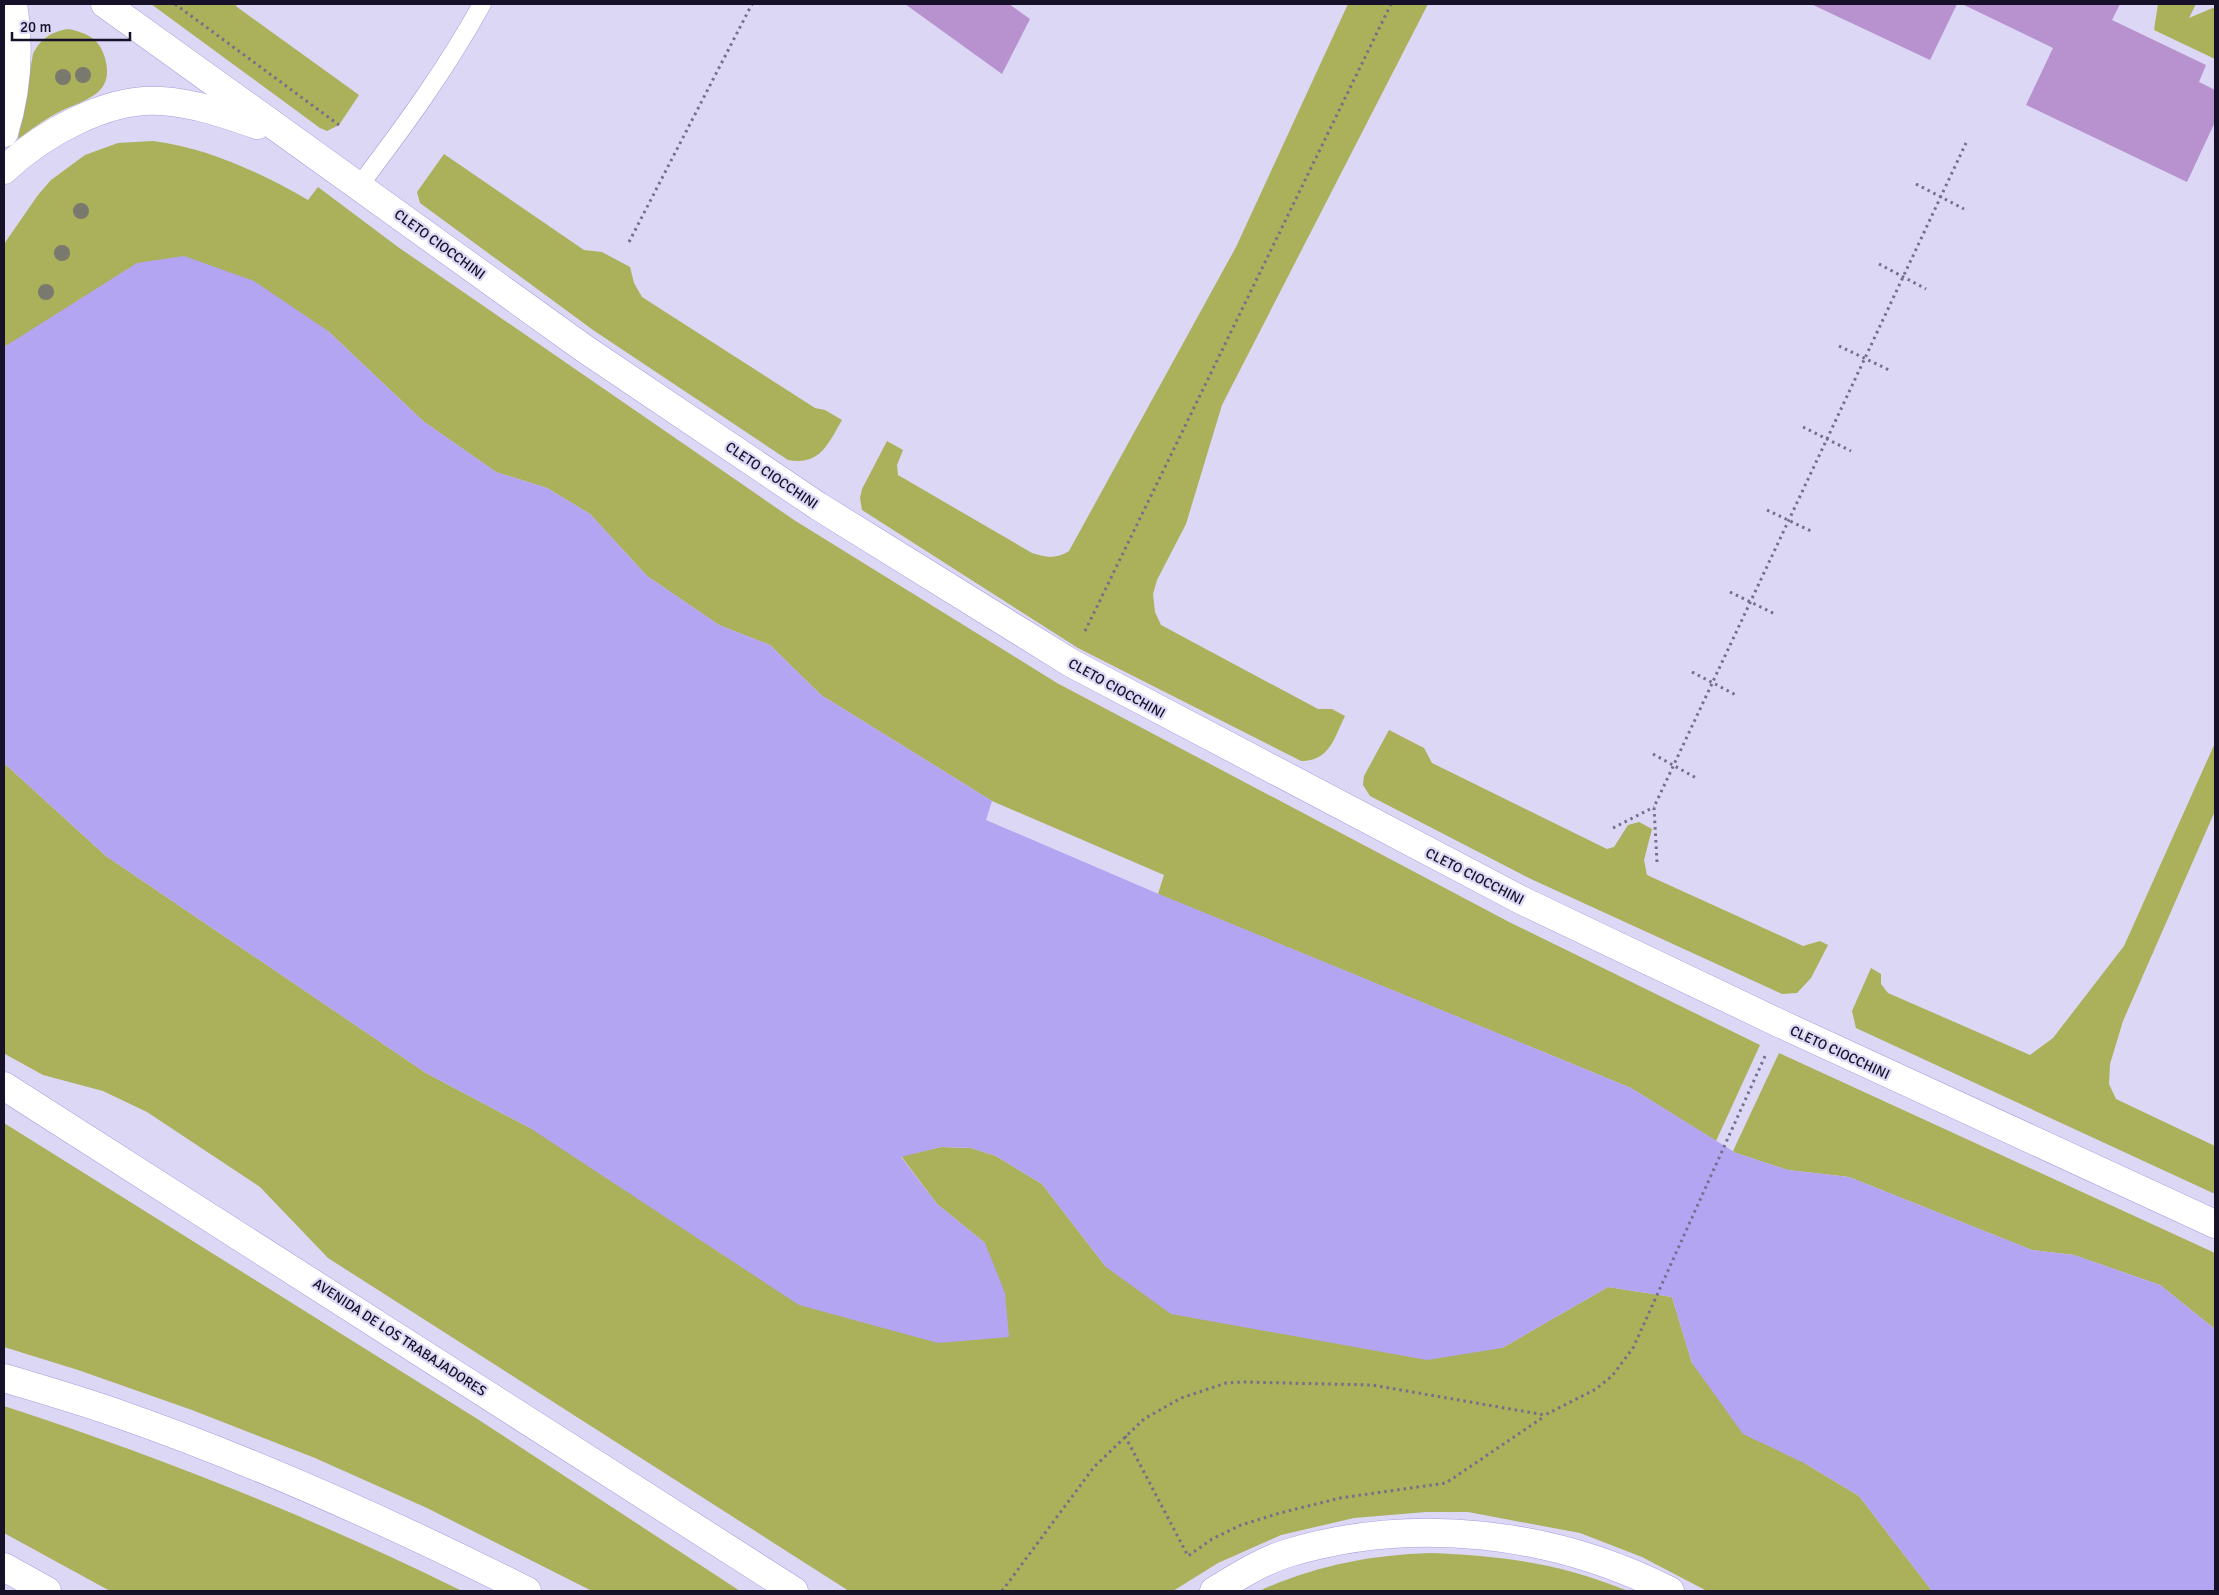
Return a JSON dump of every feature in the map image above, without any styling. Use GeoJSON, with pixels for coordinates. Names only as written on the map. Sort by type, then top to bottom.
{"type":"FeatureCollection","features":[{"type":"Feature","properties":{"kind":"street"},"geometry":{"type":"LineString","coordinates":[[4,133],[14,97],[18,69],[18,34],[13,4]]}},
{"type":"Feature","properties":{"kind":"street","name":"CLETO CIOCCHINI"},"geometry":{"type":"LineString","coordinates":[[105,4],[633,382],[818,506],[1070,663],[1514,896],[1781,1024],[2215,1224]]}},
{"type":"Feature","properties":{"kind":"street"},"geometry":{"type":"LineString","coordinates":[[4,170],[35,144],[59,130],[84,118],[136,102],[160,101],[192,105],[228,115],[287,136]]}},
{"type":"Feature","properties":{"kind":"street","name":"AVENIDA DE LOS TRABAJADORES"},"geometry":{"type":"LineString","coordinates":[[4,1086],[409,1343],[794,1591]]}},
{"type":"Feature","properties":{"kind":"street"},"geometry":{"type":"LineString","coordinates":[[4,1378],[116,1413],[231,1457],[430,1543],[527,1591]]}},
{"type":"Feature","properties":{"kind":"street"},"geometry":{"type":"LineString","coordinates":[[1214,1591],[1251,1569],[1286,1553],[1368,1537],[1450,1533],[1488,1535],[1566,1550],[1607,1562],[1670,1591]]}},
{"type":"Feature","properties":{"kind":"street"},"geometry":{"type":"LineString","coordinates":[[4,1567],[47,1591]]}},
{"type":"Feature","properties":{"kind":"lane"},"geometry":{"type":"LineString","coordinates":[[359,186],[424,96],[467,31],[482,4]]}},
{"type":"Feature","properties":{"kind":"path"},"geometry":{"type":"LineString","coordinates":[[175,4],[339,126]]}},
{"type":"Feature","properties":{"kind":"path"},"geometry":{"type":"LineString","coordinates":[[629,242],[752,4]]}},
{"type":"Feature","properties":{"kind":"path"},"geometry":{"type":"LineString","coordinates":[[1070,663],[1390,4]]}},
{"type":"Feature","properties":{"kind":"path"},"geometry":{"type":"LineString","coordinates":[[1657,862],[1654,807],[1966,143]]}},
{"type":"Feature","properties":{"kind":"path"},"geometry":{"type":"LineString","coordinates":[[1916,184],[1964,209]]}},
{"type":"Feature","properties":{"kind":"path"},"geometry":{"type":"LineString","coordinates":[[1878,264],[1926,289]]}},
{"type":"Feature","properties":{"kind":"path"},"geometry":{"type":"LineString","coordinates":[[1839,346],[1889,370]]}},
{"type":"Feature","properties":{"kind":"path"},"geometry":{"type":"LineString","coordinates":[[1803,427],[1851,451]]}},
{"type":"Feature","properties":{"kind":"path"},"geometry":{"type":"LineString","coordinates":[[1767,510],[1813,532]]}},
{"type":"Feature","properties":{"kind":"path"},"geometry":{"type":"LineString","coordinates":[[1730,592],[1774,614]]}},
{"type":"Feature","properties":{"kind":"path"},"geometry":{"type":"LineString","coordinates":[[1692,672],[1736,695]]}},
{"type":"Feature","properties":{"kind":"path"},"geometry":{"type":"LineString","coordinates":[[1653,754],[1698,779]]}},
{"type":"Feature","properties":{"kind":"path"},"geometry":{"type":"LineString","coordinates":[[1613,828],[1654,807]]}},
{"type":"Feature","properties":{"kind":"path"},"geometry":{"type":"LineString","coordinates":[[1125,1436],[1188,1556],[1212,1539],[1242,1525],[1280,1513],[1340,1498],[1397,1488],[1446,1483],[1545,1416],[1596,1389],[1612,1376],[1633,1348],[1731,1129],[1781,1024]]}},
{"type":"Feature","properties":{"kind":"path"},"geometry":{"type":"LineString","coordinates":[[1002,1591],[1094,1466],[1125,1436],[1144,1419],[1181,1398],[1226,1383],[1372,1385],[1545,1416]]}},
{"type":"Feature","properties":{"kind":"green space"},"geometry":{"type":"Polygon","coordinates":[[[151,4],[235,4],[359,95],[339,125],[327,131],[320,128],[151,4]]]}},
{"type":"Feature","properties":{"kind":"green space"},"geometry":{"type":"Polygon","coordinates":[[[1348,4],[1428,4],[1222,405],[1186,524],[1157,580],[1153,594],[1155,612],[1161,625],[1318,709],[1332,709],[1345,716],[1334,740],[1325,753],[1311,760],[1301,761],[1078,648],[862,510],[860,498],[862,489],[887,441],[903,450],[897,465],[898,475],[1032,553],[1051,557],[1069,551],[1236,247],[1348,4]]]}},
{"type":"Feature","properties":{"kind":"green space"},"geometry":{"type":"Polygon","coordinates":[[[2158,4],[2196,4],[2189,18],[2215,7],[2215,59],[2154,30],[2158,4]]]}},
{"type":"Feature","properties":{"kind":"green space"},"geometry":{"type":"Polygon","coordinates":[[[68,29],[80,32],[99,44],[107,68],[103,87],[89,98],[55,114],[18,139],[33,54],[39,44],[47,37],[68,29]]]}},
{"type":"Feature","properties":{"kind":"green space"},"geometry":{"type":"Polygon","coordinates":[[[153,141],[194,149],[234,163],[272,180],[308,200],[318,187],[398,247],[794,520],[1057,683],[1511,923],[1760,1045],[1716,1141],[1631,1088],[1158,894],[1164,875],[992,801],[821,695],[770,645],[719,625],[647,576],[590,514],[547,488],[496,472],[423,421],[328,331],[42,325],[4,347],[4,244],[38,195],[51,180],[85,155],[118,143],[153,141]]]}},
{"type":"Feature","properties":{"kind":"green space"},"geometry":{"type":"Polygon","coordinates":[[[444,154],[584,250],[602,252],[630,267],[634,283],[642,297],[815,408],[825,410],[842,420],[827,445],[822,451],[808,460],[788,460],[593,330],[420,203],[417,192],[444,154]]]}},
{"type":"Feature","properties":{"kind":"green space"},"geometry":{"type":"Polygon","coordinates":[[[1389,730],[1424,748],[1432,763],[1607,849],[1614,847],[1628,825],[1639,822],[1652,829],[1644,860],[1647,875],[1803,946],[1820,941],[1828,945],[1811,978],[1797,993],[1782,994],[1531,879],[1370,796],[1363,785],[1364,776],[1389,730]]]}},
{"type":"Feature","properties":{"kind":"green space"},"geometry":{"type":"Polygon","coordinates":[[[2215,743],[2215,811],[2123,1021],[2110,1064],[2109,1084],[2116,1099],[2215,1146],[2215,1194],[1856,1028],[1852,1011],[1871,968],[1881,974],[1881,984],[1888,993],[2030,1055],[2053,1038],[2124,946],[2215,743]]]}},
{"type":"Feature","properties":{"kind":"green space"},"geometry":{"type":"Polygon","coordinates":[[[4,763],[106,856],[426,1073],[530,1128],[985,1243],[937,1204],[901,1156],[941,1147],[971,1148],[996,1156],[1042,1184],[1106,1267],[1502,1348],[1608,1287],[1672,1297],[1692,1363],[1806,1464],[1859,1496],[1932,1591],[1707,1591],[1642,1557],[1580,1533],[1468,1512],[1426,1512],[1354,1518],[1281,1535],[1218,1563],[1173,1591],[849,1591],[328,1258],[260,1187],[147,1112],[103,1091],[43,1075],[5,1054],[4,763]]]}},
{"type":"Feature","properties":{"kind":"green space"},"geometry":{"type":"Polygon","coordinates":[[[1779,1053],[2215,1253],[2215,1329],[2160,1285],[2074,1255],[2032,1250],[1849,1177],[1788,1170],[1736,1153],[1733,1151],[1779,1053]]]}},
{"type":"Feature","properties":{"kind":"green space"},"geometry":{"type":"Polygon","coordinates":[[[4,1123],[479,1420],[740,1591],[592,1591],[427,1508],[315,1458],[192,1410],[78,1370],[4,1347],[4,1123]]]}},
{"type":"Feature","properties":{"kind":"green space"},"geometry":{"type":"Polygon","coordinates":[[[4,1406],[121,1446],[236,1490],[350,1538],[462,1591],[110,1591],[4,1533],[4,1406]]]}},
{"type":"Feature","properties":{"kind":"green space"},"geometry":{"type":"Polygon","coordinates":[[[1430,1553],[1482,1556],[1555,1567],[1603,1581],[1628,1591],[1259,1591],[1300,1575],[1343,1563],[1386,1556],[1430,1553]]]}},
{"type":"Feature","properties":{"kind":"shaded area"},"geometry":{"type":"Polygon","coordinates":[[[184,256],[254,281],[328,331],[423,421],[496,472],[547,488],[590,514],[647,576],[719,625],[770,645],[821,695],[992,801],[986,820],[1154,892],[1631,1088],[1736,1153],[1788,1170],[1849,1177],[2032,1250],[2074,1255],[2160,1285],[2215,1329],[2215,1591],[1932,1591],[1859,1496],[1806,1464],[1743,1434],[1692,1363],[1672,1297],[1608,1287],[1502,1348],[1427,1360],[1171,1314],[1106,1267],[1042,1184],[996,1156],[971,1148],[941,1147],[901,1157],[937,1204],[985,1243],[1005,1293],[1009,1337],[938,1343],[799,1305],[530,1128],[426,1073],[106,856],[4,763],[4,347],[137,263],[184,256]]]}},
{"type":"Feature","properties":{"kind":"building"},"geometry":{"type":"Polygon","coordinates":[[[905,4],[1009,4],[1030,19],[1002,74],[905,4]]]}},
{"type":"Feature","properties":{"kind":"building"},"geometry":{"type":"Polygon","coordinates":[[[1811,4],[1957,4],[1930,60],[1811,4]]]}},
{"type":"Feature","properties":{"kind":"building"},"geometry":{"type":"Polygon","coordinates":[[[1962,4],[2120,4],[2112,20],[2206,65],[2199,82],[2215,90],[2215,122],[2187,182],[2026,105],[2053,48],[1962,4]]]}}]}
